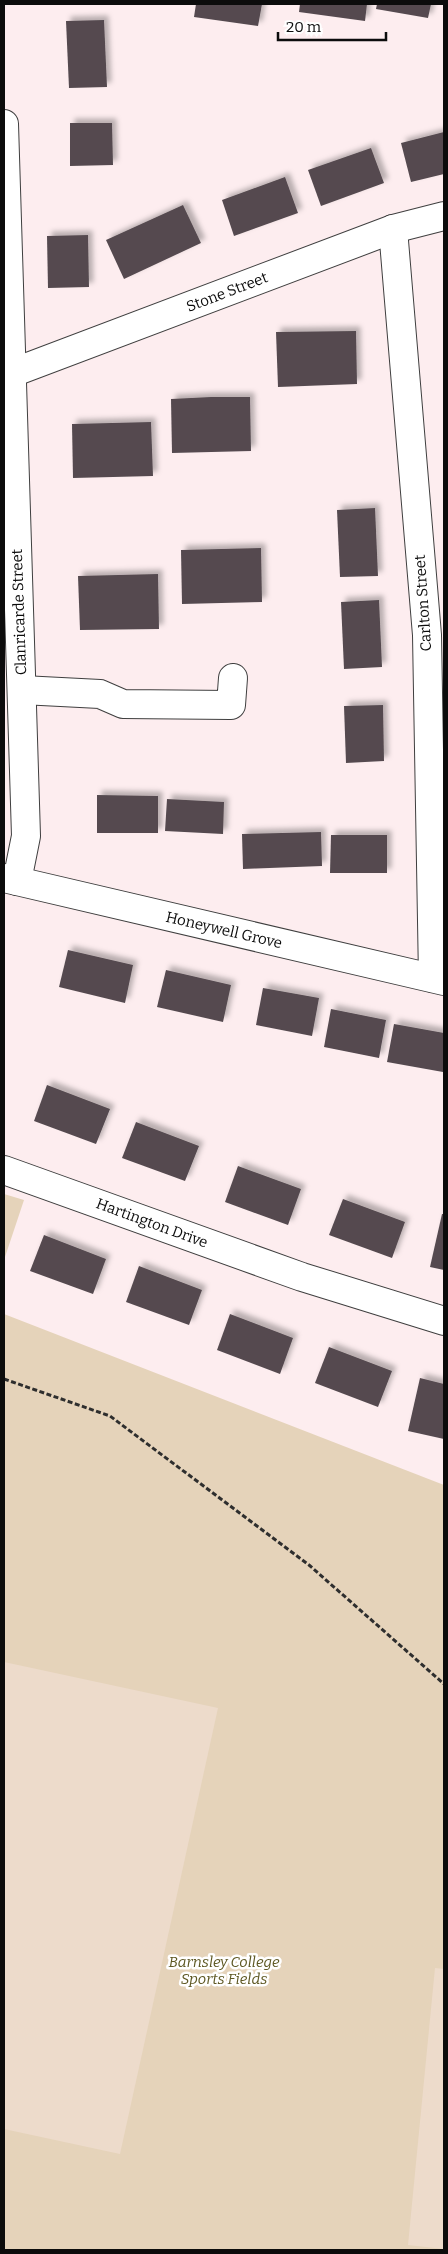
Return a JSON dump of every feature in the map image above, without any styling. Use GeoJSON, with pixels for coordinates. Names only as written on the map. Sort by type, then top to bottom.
{"type":"FeatureCollection","features":[{"type":"Feature","properties":{"kind":"street","name":"Clanricarde Street"},"geometry":{"type":"LineString","coordinates":[[4,124],[12,373],[9,474],[22,690],[26,836],[10,879]]}},
{"type":"Feature","properties":{"kind":"street","name":"Stone Street"},"geometry":{"type":"LineString","coordinates":[[12,373],[393,229],[444,216]]}},
{"type":"Feature","properties":{"kind":"street","name":"Carlton Street"},"geometry":{"type":"LineString","coordinates":[[393,229],[426,635],[438,979]]}},
{"type":"Feature","properties":{"kind":"street","name":"Clanricarde Street"},"geometry":{"type":"LineString","coordinates":[[22,690],[100,694],[123,704],[231,705],[233,678]]}},
{"type":"Feature","properties":{"kind":"street","name":"Honeywell Grove"},"geometry":{"type":"LineString","coordinates":[[10,879],[438,979]]}},
{"type":"Feature","properties":{"kind":"street","name":"Hartington Drive"},"geometry":{"type":"LineString","coordinates":[[4,1170],[302,1277],[444,1321]]}},
{"type":"Feature","properties":{"kind":"path"},"geometry":{"type":"LineString","coordinates":[[4,1380],[110,1416],[309,1565],[444,1684]]}},
{"type":"Feature","properties":{"kind":"green space"},"geometry":{"type":"Polygon","coordinates":[[[4,1194],[24,1200],[4,1260],[4,1194]]]}},
{"type":"Feature","properties":{"kind":"green space","name":"Barnsley College Sports Fields"},"geometry":{"type":"Polygon","coordinates":[[[4,1314],[444,1485],[444,2250],[4,2250],[4,1314]]]}},
{"type":"Feature","properties":{"kind":"shaded area"},"geometry":{"type":"Polygon","coordinates":[[[4,1662],[218,1708],[120,2154],[4,2129],[4,1662]]]}},
{"type":"Feature","properties":{"kind":"shaded area"},"geometry":{"type":"Polygon","coordinates":[[[435,1968],[444,1969],[444,2249],[408,2245],[435,1968]]]}},
{"type":"Feature","properties":{"kind":"building"},"geometry":{"type":"Polygon","coordinates":[[[196,4],[262,4],[258,26],[194,17],[196,4]]]}},
{"type":"Feature","properties":{"kind":"building"},"geometry":{"type":"Polygon","coordinates":[[[300,4],[367,4],[365,21],[299,12],[300,4]]]}},
{"type":"Feature","properties":{"kind":"building"},"geometry":{"type":"Polygon","coordinates":[[[377,4],[431,4],[428,18],[376,9],[377,4]]]}},
{"type":"Feature","properties":{"kind":"building"},"geometry":{"type":"Polygon","coordinates":[[[104,20],[107,87],[69,88],[66,21],[104,20]]]}},
{"type":"Feature","properties":{"kind":"building"},"geometry":{"type":"Polygon","coordinates":[[[70,123],[112,123],[113,165],[70,166],[70,123]]]}},
{"type":"Feature","properties":{"kind":"building"},"geometry":{"type":"Polygon","coordinates":[[[444,132],[444,174],[411,182],[401,143],[444,132]]]}},
{"type":"Feature","properties":{"kind":"building"},"geometry":{"type":"Polygon","coordinates":[[[371,148],[384,183],[321,206],[308,170],[371,148]]]}},
{"type":"Feature","properties":{"kind":"building"},"geometry":{"type":"Polygon","coordinates":[[[285,177],[298,213],[234,236],[222,200],[285,177]]]}},
{"type":"Feature","properties":{"kind":"building"},"geometry":{"type":"Polygon","coordinates":[[[183,205],[201,243],[124,279],[106,240],[183,205]]]}},
{"type":"Feature","properties":{"kind":"building"},"geometry":{"type":"Polygon","coordinates":[[[88,235],[89,287],[48,288],[47,236],[88,235]]]}},
{"type":"Feature","properties":{"kind":"building"},"geometry":{"type":"Polygon","coordinates":[[[356,331],[357,384],[278,387],[276,332],[356,331]]]}},
{"type":"Feature","properties":{"kind":"building"},"geometry":{"type":"Polygon","coordinates":[[[250,397],[251,451],[172,453],[171,399],[250,397]]]}},
{"type":"Feature","properties":{"kind":"building"},"geometry":{"type":"Polygon","coordinates":[[[151,422],[153,476],[73,478],[72,424],[151,422]]]}},
{"type":"Feature","properties":{"kind":"building"},"geometry":{"type":"Polygon","coordinates":[[[375,508],[378,576],[340,577],[337,510],[375,508]]]}},
{"type":"Feature","properties":{"kind":"building"},"geometry":{"type":"Polygon","coordinates":[[[261,548],[262,602],[182,604],[181,550],[261,548]]]}},
{"type":"Feature","properties":{"kind":"building"},"geometry":{"type":"Polygon","coordinates":[[[158,574],[159,629],[80,630],[78,576],[158,574]]]}},
{"type":"Feature","properties":{"kind":"building"},"geometry":{"type":"Polygon","coordinates":[[[379,600],[382,667],[344,669],[341,602],[379,600]]]}},
{"type":"Feature","properties":{"kind":"building"},"geometry":{"type":"Polygon","coordinates":[[[383,705],[384,761],[346,763],[344,706],[383,705]]]}},
{"type":"Feature","properties":{"kind":"building"},"geometry":{"type":"Polygon","coordinates":[[[97,795],[158,796],[158,833],[97,833],[97,795]]]}},
{"type":"Feature","properties":{"kind":"building"},"geometry":{"type":"Polygon","coordinates":[[[167,799],[224,802],[223,834],[165,831],[167,799]]]}},
{"type":"Feature","properties":{"kind":"building"},"geometry":{"type":"Polygon","coordinates":[[[321,832],[322,866],[243,869],[242,834],[321,832]]]}},
{"type":"Feature","properties":{"kind":"building"},"geometry":{"type":"Polygon","coordinates":[[[331,835],[387,835],[387,873],[330,873],[331,835]]]}},
{"type":"Feature","properties":{"kind":"building"},"geometry":{"type":"Polygon","coordinates":[[[68,950],[133,965],[125,1003],[59,987],[68,950]]]}},
{"type":"Feature","properties":{"kind":"building"},"geometry":{"type":"Polygon","coordinates":[[[166,970],[231,985],[223,1022],[157,1007],[166,970]]]}},
{"type":"Feature","properties":{"kind":"building"},"geometry":{"type":"Polygon","coordinates":[[[263,988],[319,998],[312,1036],[256,1025],[263,988]]]}},
{"type":"Feature","properties":{"kind":"building"},"geometry":{"type":"Polygon","coordinates":[[[331,1009],[386,1020],[379,1058],[324,1047],[331,1009]]]}},
{"type":"Feature","properties":{"kind":"building"},"geometry":{"type":"Polygon","coordinates":[[[394,1024],[444,1033],[443,1072],[387,1062],[394,1024]]]}},
{"type":"Feature","properties":{"kind":"building"},"geometry":{"type":"Polygon","coordinates":[[[47,1085],[110,1109],[96,1144],[34,1121],[47,1085]]]}},
{"type":"Feature","properties":{"kind":"building"},"geometry":{"type":"Polygon","coordinates":[[[136,1122],[199,1146],[185,1181],[122,1158],[136,1122]]]}},
{"type":"Feature","properties":{"kind":"building"},"geometry":{"type":"Polygon","coordinates":[[[238,1166],[301,1189],[288,1225],[225,1202],[238,1166]]]}},
{"type":"Feature","properties":{"kind":"building"},"geometry":{"type":"Polygon","coordinates":[[[343,1199],[405,1222],[392,1258],[329,1235],[343,1199]]]}},
{"type":"Feature","properties":{"kind":"building"},"geometry":{"type":"Polygon","coordinates":[[[442,1214],[444,1214],[444,1270],[430,1267],[442,1214]]]}},
{"type":"Feature","properties":{"kind":"building"},"geometry":{"type":"Polygon","coordinates":[[[44,1235],[106,1259],[93,1294],[30,1271],[44,1235]]]}},
{"type":"Feature","properties":{"kind":"building"},"geometry":{"type":"Polygon","coordinates":[[[139,1266],[202,1290],[189,1325],[126,1302],[139,1266]]]}},
{"type":"Feature","properties":{"kind":"building"},"geometry":{"type":"Polygon","coordinates":[[[230,1314],[293,1338],[280,1374],[217,1350],[230,1314]]]}},
{"type":"Feature","properties":{"kind":"building"},"geometry":{"type":"Polygon","coordinates":[[[329,1347],[392,1371],[378,1407],[315,1383],[329,1347]]]}},
{"type":"Feature","properties":{"kind":"building"},"geometry":{"type":"Polygon","coordinates":[[[420,1378],[444,1384],[444,1439],[408,1431],[420,1378]]]}}]}
